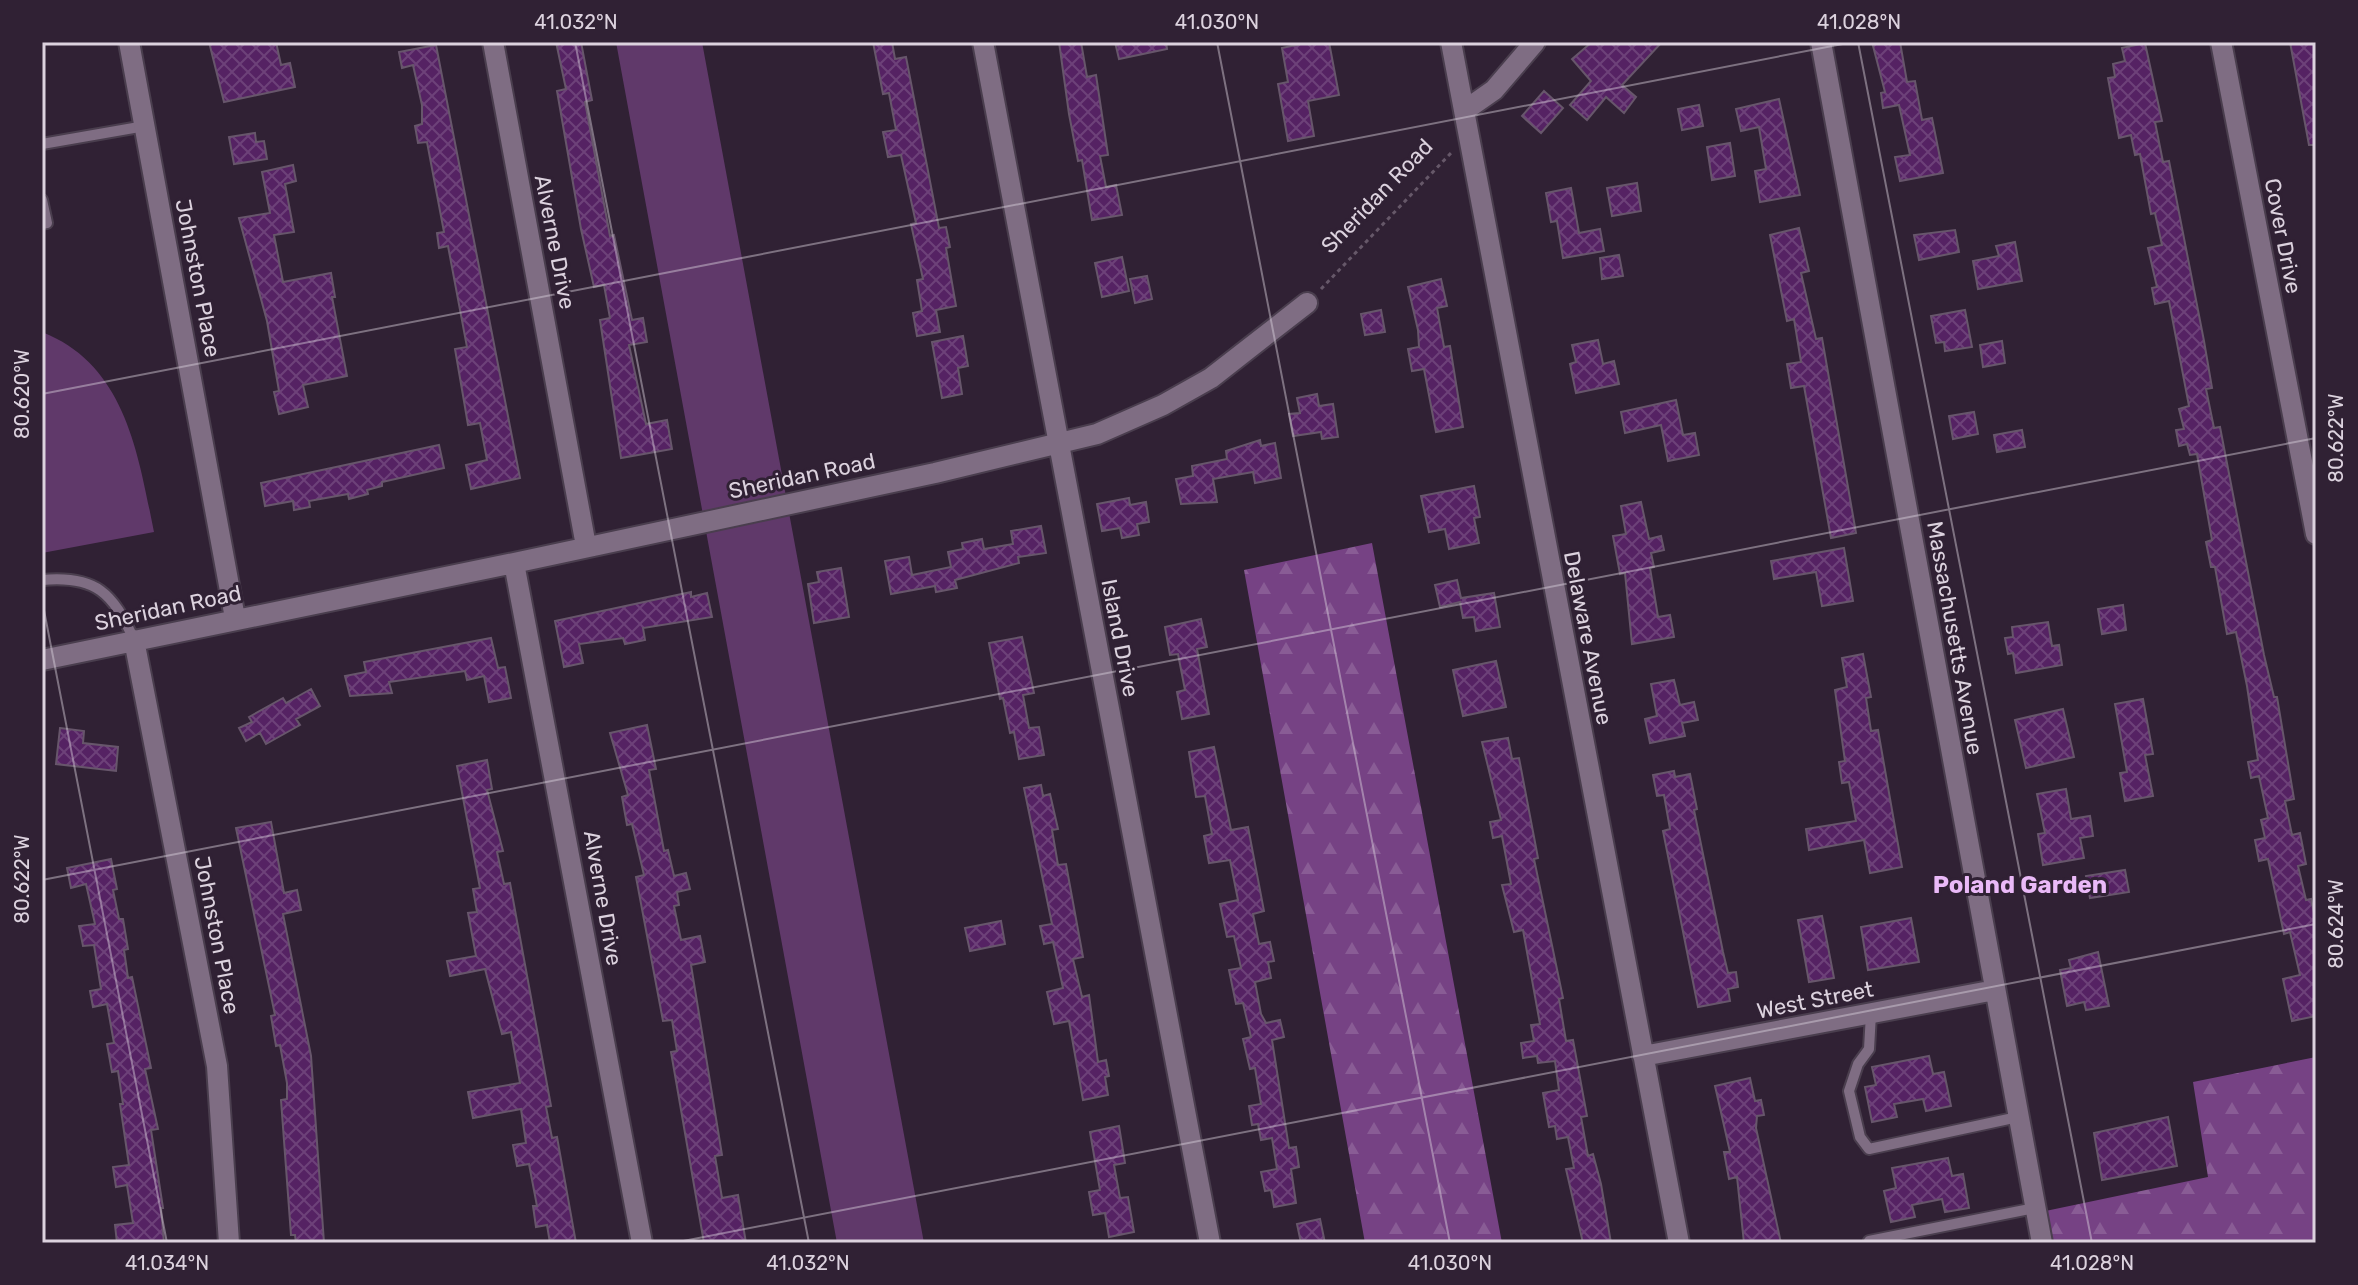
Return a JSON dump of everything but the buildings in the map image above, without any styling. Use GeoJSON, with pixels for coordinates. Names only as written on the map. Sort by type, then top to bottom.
{"type":"FeatureCollection","features":[{"type":"Feature","properties":{"kind":"street","name":"Johnston Place"},"geometry":{"type":"LineString","coordinates":[[129,42],[235,618]]}},
{"type":"Feature","properties":{"kind":"street","name":"Alverne Drive"},"geometry":{"type":"LineString","coordinates":[[493,42],[586,546]]}},
{"type":"Feature","properties":{"kind":"street","name":"Island Drive"},"geometry":{"type":"LineString","coordinates":[[983,42],[1210,1243]]}},
{"type":"Feature","properties":{"kind":"street","name":"Delaware Avenue"},"geometry":{"type":"LineString","coordinates":[[1451,42],[1679,1243]]}},
{"type":"Feature","properties":{"kind":"street"},"geometry":{"type":"LineString","coordinates":[[1466,121],[1535,42]]}},
{"type":"Feature","properties":{"kind":"street","name":"Massachusetts Avenue"},"geometry":{"type":"LineString","coordinates":[[1821,42],[2042,1243]]}},
{"type":"Feature","properties":{"kind":"street","name":"Cover Drive"},"geometry":{"type":"LineString","coordinates":[[2221,42],[2316,534]]}},
{"type":"Feature","properties":{"kind":"street","name":"Sheridan Road"},"geometry":{"type":"LineString","coordinates":[[42,660],[514,563],[1097,434],[1186,392],[1237,359],[1307,303]]}},
{"type":"Feature","properties":{"kind":"street","name":"Alverne Drive"},"geometry":{"type":"LineString","coordinates":[[514,563],[642,1243]]}},
{"type":"Feature","properties":{"kind":"street","name":"Johnston Place"},"geometry":{"type":"LineString","coordinates":[[134,640],[217,1066],[229,1243]]}},
{"type":"Feature","properties":{"kind":"street","name":"West Street"},"geometry":{"type":"LineString","coordinates":[[1643,1056],[1995,990]]}},
{"type":"Feature","properties":{"kind":"lane"},"geometry":{"type":"LineString","coordinates":[[42,144],[145,126]]}},
{"type":"Feature","properties":{"kind":"lane"},"geometry":{"type":"LineString","coordinates":[[42,200],[47,223],[42,224]]}},
{"type":"Feature","properties":{"kind":"lane"},"geometry":{"type":"LineString","coordinates":[[42,580],[63,578],[93,583],[119,607],[134,640]]}},
{"type":"Feature","properties":{"kind":"lane"},"geometry":{"type":"LineString","coordinates":[[1871,1014],[1869,1049],[1858,1064],[1849,1091],[1860,1137],[1869,1149],[2018,1117]]}},
{"type":"Feature","properties":{"kind":"lane"},"geometry":{"type":"LineString","coordinates":[[1869,1241],[2035,1208]]}},
{"type":"Feature","properties":{"kind":"path","name":"Sheridan Road"},"geometry":{"type":"LineString","coordinates":[[1307,303],[1417,193],[1466,121]]}},
{"type":"Feature","properties":{"kind":"shaded area"},"geometry":{"type":"Polygon","coordinates":[[[616,42],[702,42],[924,1243],[837,1243],[616,42]]]}},
{"type":"Feature","properties":{"kind":"shaded area"},"geometry":{"type":"Polygon","coordinates":[[[42,332],[70,347],[93,366],[110,389],[134,443],[154,532],[42,553],[42,332]]]}},
{"type":"Feature","properties":{"kind":"green space"},"geometry":{"type":"Polygon","coordinates":[[[1372,543],[1502,1243],[1365,1243],[1244,570],[1372,543]]]}},
{"type":"Feature","properties":{"kind":"green space"},"geometry":{"type":"Polygon","coordinates":[[[2316,1057],[2316,1243],[2042,1243],[2036,1213],[2208,1177],[2193,1082],[2316,1057]]]}},
{"type":"Feature","properties":{"kind":"district","name":"Poland Garden"},"geometry":{"type":"Point","coordinates":[2020,885]}}]}
